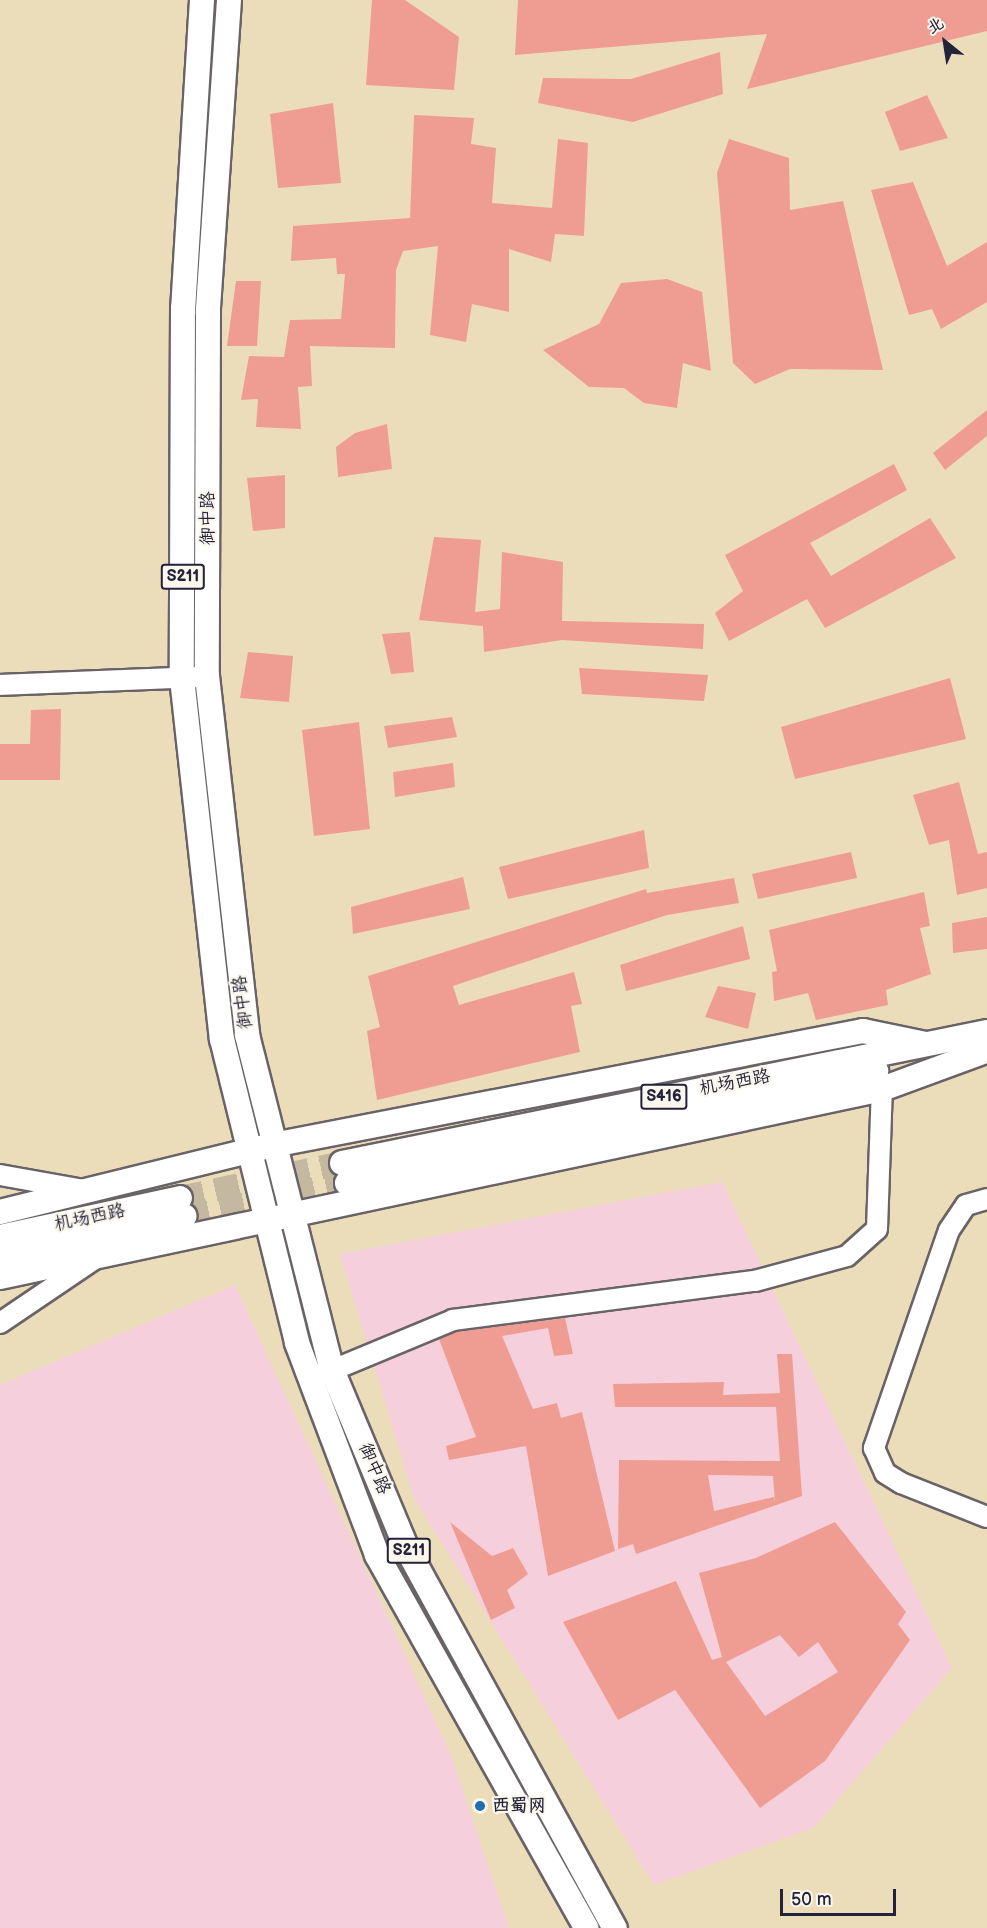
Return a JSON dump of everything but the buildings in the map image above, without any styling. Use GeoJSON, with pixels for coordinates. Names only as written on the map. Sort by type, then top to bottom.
{"type":"FeatureCollection","features":[{"type":"Feature","properties":{"kind":"main road","name":"御中路"},"geometry":{"type":"LineString","coordinates":[[202,0],[183,308],[182,678],[222,1039],[297,1343],[322,1375],[406,1547],[615,1928]]}},
{"type":"Feature","properties":{"kind":"main road","name":"御中路"},"geometry":{"type":"LineString","coordinates":[[229,0],[208,312],[207,676],[246,1035],[292,1219],[322,1375],[377,1555],[586,1928]]}},
{"type":"Feature","properties":{"kind":"main road"},"geometry":{"type":"LineString","coordinates":[[0,1212],[273,1145],[863,1031],[926,1044]]}},
{"type":"Feature","properties":{"kind":"main road","name":"机场西路"},"geometry":{"type":"LineString","coordinates":[[926,1044],[987,1045],[345,1173],[926,1044]]}},
{"type":"Feature","properties":{"kind":"main road"},"geometry":{"type":"LineString","coordinates":[[0,1277],[292,1219],[882,1089],[987,1045]]}},
{"type":"Feature","properties":{"kind":"main road","name":"机场西路"},"geometry":{"type":"LineString","coordinates":[[0,1237],[183,1207],[0,1257]]}},
{"type":"Feature","properties":{"kind":"street"},"geometry":{"type":"LineString","coordinates":[[0,685],[207,676]]}},
{"type":"Feature","properties":{"kind":"street"},"geometry":{"type":"LineString","coordinates":[[322,1375],[453,1320],[755,1281],[847,1256],[877,1229],[882,1089]]}},
{"type":"Feature","properties":{"kind":"street"},"geometry":{"type":"LineString","coordinates":[[0,1175],[86,1190]]}},
{"type":"Feature","properties":{"kind":"street"},"geometry":{"type":"LineString","coordinates":[[987,1199],[966,1205],[949,1230],[874,1448],[885,1473],[901,1483],[987,1517]]}},
{"type":"Feature","properties":{"kind":"street"},"geometry":{"type":"LineString","coordinates":[[0,1323],[96,1258]]}},
{"type":"Feature","properties":{"kind":"shaded area"},"geometry":{"type":"Polygon","coordinates":[[[722,1182],[952,1668],[813,1828],[654,1885],[414,1498],[340,1254],[722,1182]]]}},
{"type":"Feature","properties":{"kind":"shaded area"},"geometry":{"type":"Polygon","coordinates":[[[235,1285],[451,1755],[509,1928],[0,1928],[0,1385],[235,1285]]]}},
{"type":"Feature","properties":{"kind":"tunnel"},"geometry":{"type":"LineString","coordinates":[[180,1198],[342,1163]]}},
{"type":"Feature","properties":{"kind":"tunnel"},"geometry":{"type":"LineString","coordinates":[[185,1216],[347,1183]]}},
{"type":"Feature","properties":{"kind":"place","name":"西蜀网"},"geometry":{"type":"Point","coordinates":[480,1806]}}]}
